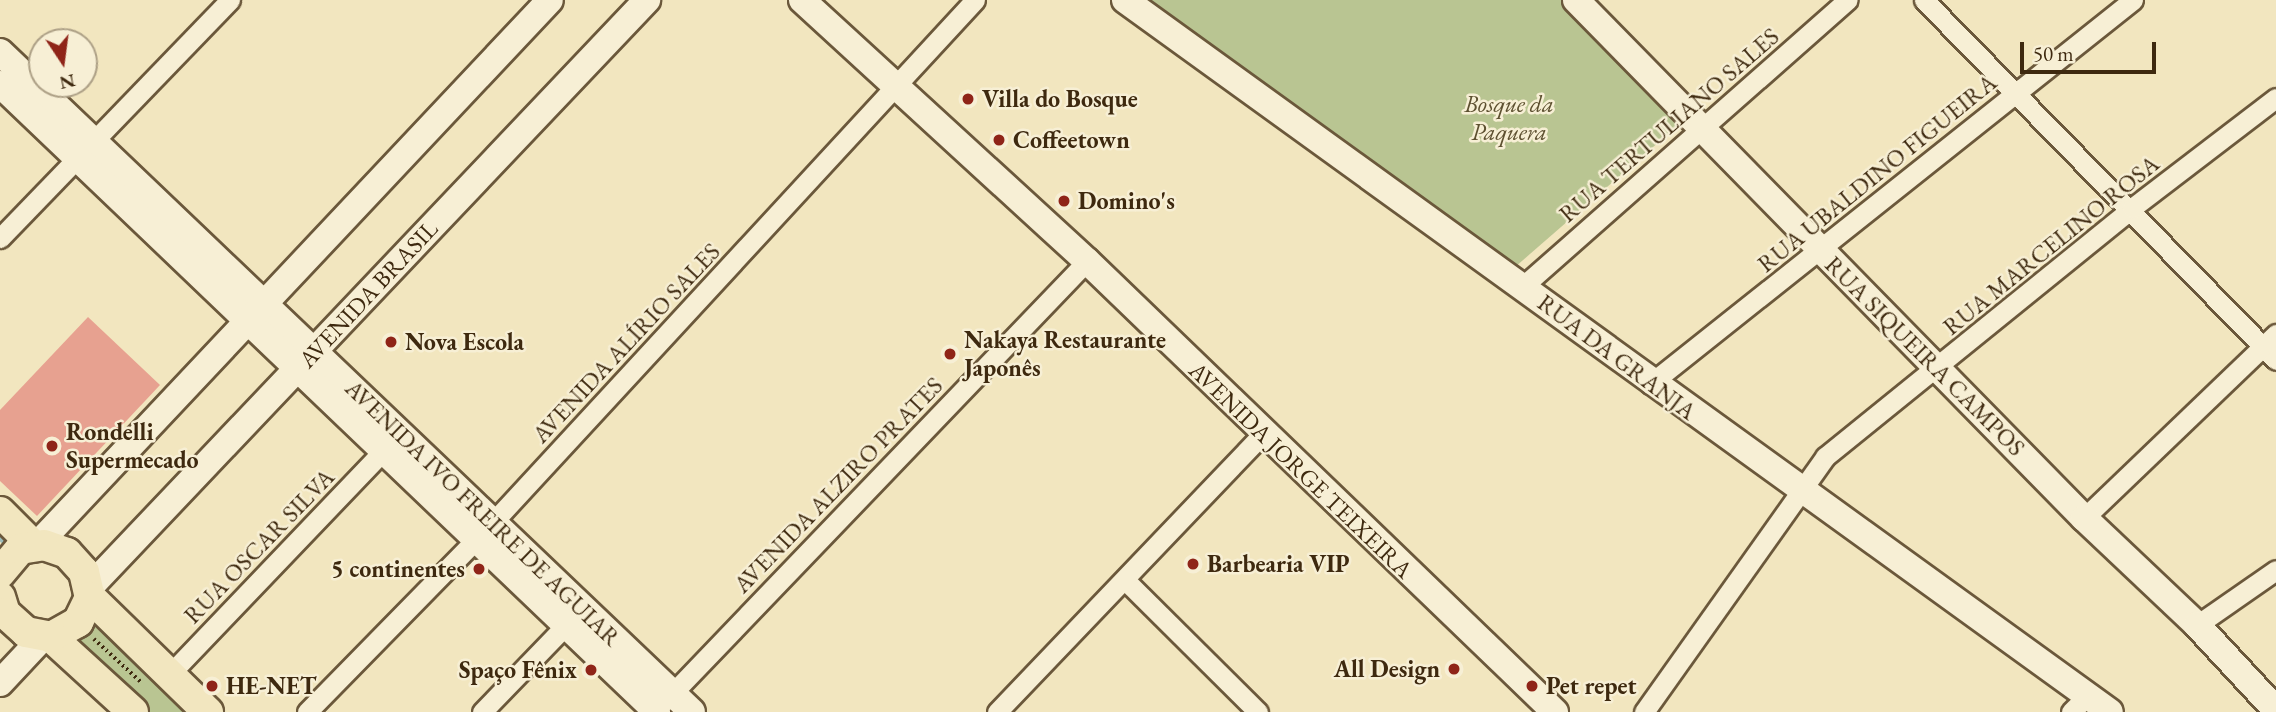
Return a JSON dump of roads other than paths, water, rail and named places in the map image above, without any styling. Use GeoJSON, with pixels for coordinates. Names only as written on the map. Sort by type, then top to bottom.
{"type":"FeatureCollection","features":[{"type":"Feature","properties":{"kind":"main road"},"geometry":{"type":"LineString","coordinates":[[0,512],[38,545],[67,553],[84,572],[90,592],[169,676],[208,712]]}},
{"type":"Feature","properties":{"kind":"main road"},"geometry":{"type":"LineString","coordinates":[[0,573],[20,549],[38,545]]}},
{"type":"Feature","properties":{"kind":"main road","name":"AVENIDA BRASIL"},"geometry":{"type":"LineString","coordinates":[[48,636],[78,622],[90,592]]}},
{"type":"Feature","properties":{"kind":"main road"},"geometry":{"type":"LineString","coordinates":[[0,597],[5,613],[26,632],[48,636],[133,712]]}},
{"type":"Feature","properties":{"kind":"street"},"geometry":{"type":"LineString","coordinates":[[0,238],[230,0]]}},
{"type":"Feature","properties":{"kind":"street"},"geometry":{"type":"LineString","coordinates":[[38,545],[254,312],[550,0]]}},
{"type":"Feature","properties":{"kind":"street","name":"AVENIDA BRASIL"},"geometry":{"type":"LineString","coordinates":[[90,592],[647,0]]}},
{"type":"Feature","properties":{"kind":"street","name":"AVENIDA JORGE TEIXEIRA"},"geometry":{"type":"LineString","coordinates":[[802,0],[1087,261],[1263,434],[1555,712]]}},
{"type":"Feature","properties":{"kind":"street","name":"AVENIDA ALÍRIO SALES"},"geometry":{"type":"LineString","coordinates":[[307,712],[484,530],[975,0]]}},
{"type":"Feature","properties":{"kind":"street","name":"RUA DA GRANJA"},"geometry":{"type":"LineString","coordinates":[[1125,0],[1522,287],[1650,384],[1799,489],[2079,704],[2110,712]]}},
{"type":"Feature","properties":{"kind":"street","name":"RUA SIQUEIRA CAMPOS"},"geometry":{"type":"LineString","coordinates":[[1576,0],[2084,518],[2197,625],[2276,710]]}},
{"type":"Feature","properties":{"kind":"street","name":"RUA TERTULIANO SALES"},"geometry":{"type":"LineString","coordinates":[[1522,287],[1848,0]]}},
{"type":"Feature","properties":{"kind":"street"},"geometry":{"type":"LineString","coordinates":[[1924,0],[2272,347],[2084,518]]}},
{"type":"Feature","properties":{"kind":"street","name":"RUA UBALDINO FIGUEIRA"},"geometry":{"type":"LineString","coordinates":[[1650,384],[2133,0]]}},
{"type":"Feature","properties":{"kind":"street","name":"AVENIDA IVO FREIRE DE AGUIAR"},"geometry":{"type":"LineString","coordinates":[[0,52],[85,150],[484,530],[660,707]]}},
{"type":"Feature","properties":{"kind":"street","name":"AVENIDA IVO FREIRE DE AGUIAR"},"geometry":{"type":"LineString","coordinates":[[0,84],[85,150]]}},
{"type":"Feature","properties":{"kind":"street","name":"RUA MARCELINO ROSA"},"geometry":{"type":"LineString","coordinates":[[1644,712],[1782,522],[1799,489],[1859,427],[1938,369],[2132,208],[2276,98]]}},
{"type":"Feature","properties":{"kind":"street","name":"AVENIDA ALZIRO PRATES"},"geometry":{"type":"LineString","coordinates":[[660,707],[1087,261]]}},
{"type":"Feature","properties":{"kind":"street","name":"AVENIDA IVO FREIRE DE AGUIAR"},"geometry":{"type":"LineString","coordinates":[[306,361],[384,450],[484,530],[565,626],[660,707],[692,712]]}},
{"type":"Feature","properties":{"kind":"street"},"geometry":{"type":"LineString","coordinates":[[997,712],[1126,581],[1263,434]]}},
{"type":"Feature","properties":{"kind":"street","name":"RUA OSCAR SILVA"},"geometry":{"type":"LineString","coordinates":[[169,676],[384,450]]}},
{"type":"Feature","properties":{"kind":"street"},"geometry":{"type":"LineString","coordinates":[[2197,625],[2276,570]]}},
{"type":"Feature","properties":{"kind":"street"},"geometry":{"type":"LineString","coordinates":[[1126,581],[1258,712]]}},
{"type":"Feature","properties":{"kind":"street"},"geometry":{"type":"LineString","coordinates":[[482,712],[565,626]]}},
{"type":"Feature","properties":{"kind":"street","name":"AVENIDA BRASIL"},"geometry":{"type":"LineString","coordinates":[[0,683],[48,636]]}},
{"type":"Feature","properties":{"kind":"waterway"},"geometry":{"type":"LineString","coordinates":[[0,538],[3,541]]}},
{"type":"Feature","properties":{"kind":"place","name":"Villa do Bosque"},"geometry":{"type":"Point","coordinates":[968,99]}},
{"type":"Feature","properties":{"kind":"place","name":"Coffeetown"},"geometry":{"type":"Point","coordinates":[999,140]}},
{"type":"Feature","properties":{"kind":"place","name":"Domino's"},"geometry":{"type":"Point","coordinates":[1064,201]}},
{"type":"Feature","properties":{"kind":"place","name":"Nova Escola"},"geometry":{"type":"Point","coordinates":[391,342]}},
{"type":"Feature","properties":{"kind":"place","name":"Nakaya Restaurante Japonês"},"geometry":{"type":"Point","coordinates":[950,354]}},
{"type":"Feature","properties":{"kind":"place","name":"Rondelli Supermecado"},"geometry":{"type":"Point","coordinates":[52,446]}},
{"type":"Feature","properties":{"kind":"place","name":"Barbearia VIP"},"geometry":{"type":"Point","coordinates":[1193,564]}},
{"type":"Feature","properties":{"kind":"place","name":"5 continentes"},"geometry":{"type":"Point","coordinates":[479,569]}},
{"type":"Feature","properties":{"kind":"place","name":"All Design"},"geometry":{"type":"Point","coordinates":[1454,669]}},
{"type":"Feature","properties":{"kind":"place","name":"Spaço Fênix"},"geometry":{"type":"Point","coordinates":[591,670]}},
{"type":"Feature","properties":{"kind":"place","name":"HE-NET"},"geometry":{"type":"Point","coordinates":[212,686]}},
{"type":"Feature","properties":{"kind":"place","name":"Pet repet"},"geometry":{"type":"Point","coordinates":[1532,686]}},
{"type":"Feature","properties":{"kind":"park label","name":"Bosque da Paquera"},"geometry":{"type":"Point","coordinates":[1509,118]}}]}
